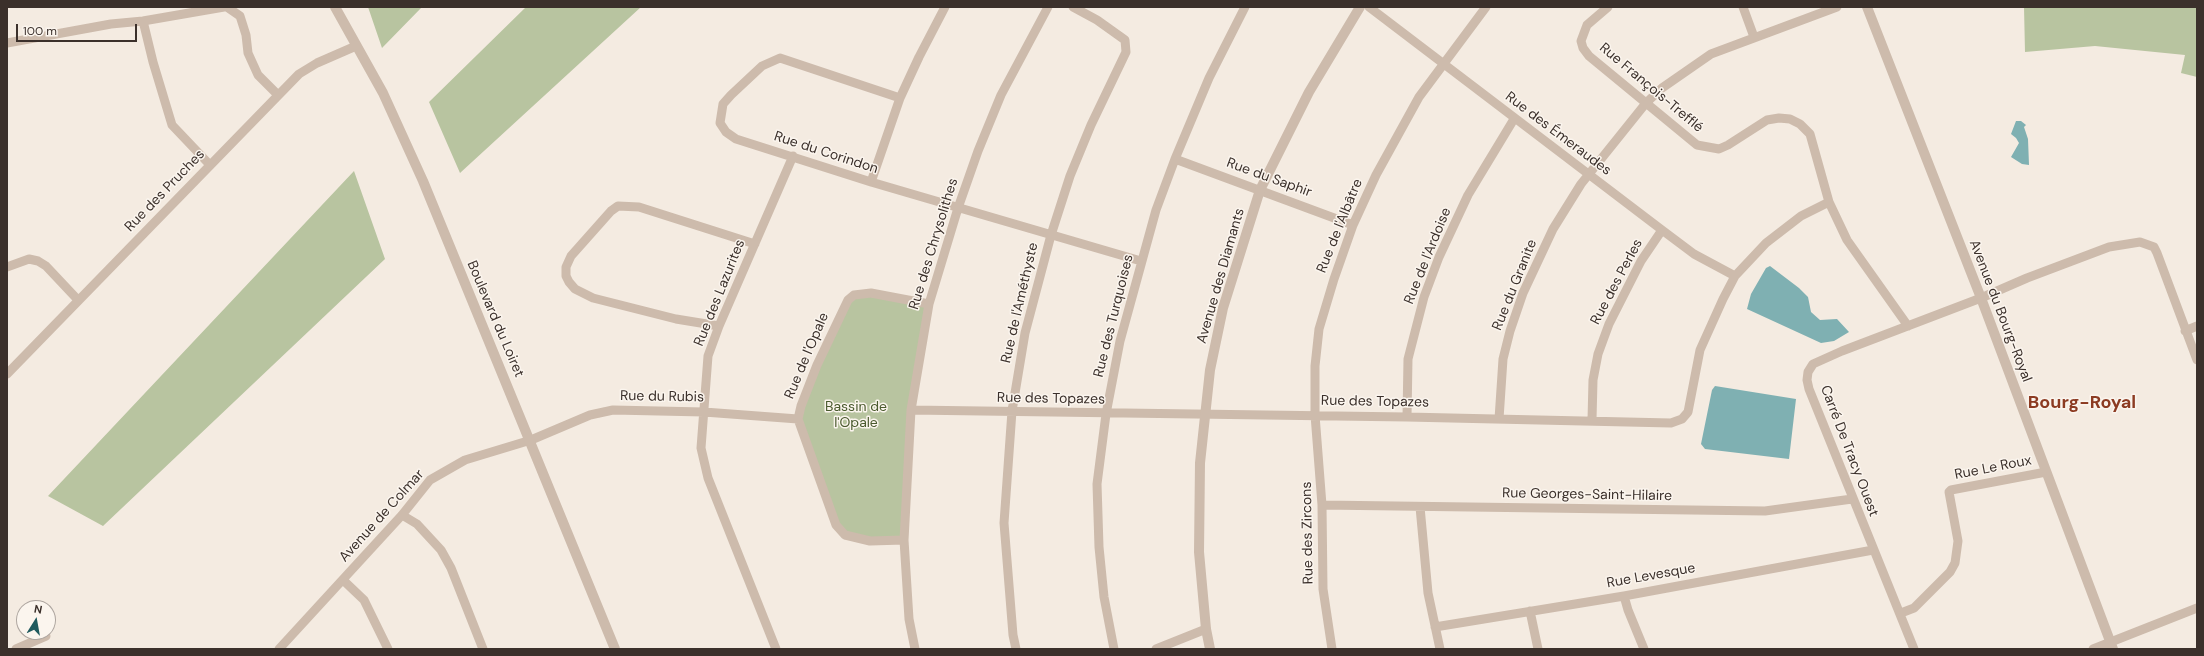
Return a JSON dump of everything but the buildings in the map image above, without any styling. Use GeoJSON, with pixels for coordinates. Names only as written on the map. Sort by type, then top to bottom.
{"type":"FeatureCollection","features":[{"type":"Feature","properties":{"kind":"street"},"geometry":{"type":"LineString","coordinates":[[7,43],[111,24],[144,21],[225,7],[240,16],[246,35],[248,53],[258,75],[278,95]]}},
{"type":"Feature","properties":{"kind":"street","name":"Boulevard du Loiret"},"geometry":{"type":"LineString","coordinates":[[335,7],[383,93],[423,181],[531,440],[615,649]]}},
{"type":"Feature","properties":{"kind":"street"},"geometry":{"type":"LineString","coordinates":[[871,182],[900,98],[945,7]]}},
{"type":"Feature","properties":{"kind":"street","name":"Rue des Chrysolithes"},"geometry":{"type":"LineString","coordinates":[[915,649],[909,619],[904,540],[911,410],[929,304],[958,208],[1001,95],[1048,7]]}},
{"type":"Feature","properties":{"kind":"street","name":"Rue de l'Améthyste"},"geometry":{"type":"LineString","coordinates":[[1016,649],[1013,635],[1004,523],[1012,411],[1025,333],[1050,235],[1091,125],[1126,52],[1125,40],[1097,20],[1072,7]]}},
{"type":"Feature","properties":{"kind":"street","name":"Rue des Turquoises"},"geometry":{"type":"LineString","coordinates":[[1114,649],[1104,597],[1099,547],[1097,484],[1106,414],[1120,340],[1156,210],[1175,159],[1208,78],[1245,7]]}},
{"type":"Feature","properties":{"kind":"street","name":"Avenue des Diamants"},"geometry":{"type":"LineString","coordinates":[[1210,649],[1206,629],[1200,552],[1199,504],[1204,415],[1210,370],[1223,308],[1260,190],[1309,92],[1360,7]]}},
{"type":"Feature","properties":{"kind":"street","name":"Rue des Émeraudes"},"geometry":{"type":"LineString","coordinates":[[1369,7],[1514,119],[1590,174],[1694,254],[1735,276]]}},
{"type":"Feature","properties":{"kind":"street","name":"Rue de l'Albâtre"},"geometry":{"type":"LineString","coordinates":[[1316,415],[1315,366],[1320,330],[1334,279],[1353,225],[1401,127],[1419,97],[1486,7]]}},
{"type":"Feature","properties":{"kind":"street","name":"Rue François-Trefflé"},"geometry":{"type":"LineString","coordinates":[[1608,7],[1587,25],[1581,41],[1583,48],[1589,56],[1697,145],[1719,149],[1728,145],[1767,120],[1779,118],[1790,119],[1800,124],[1810,134],[1830,202],[1847,240],[1908,326]]}},
{"type":"Feature","properties":{"kind":"street"},"geometry":{"type":"LineString","coordinates":[[1743,7],[1754,37]]}},
{"type":"Feature","properties":{"kind":"street","name":"Rue du Granite"},"geometry":{"type":"LineString","coordinates":[[1499,419],[1503,359],[1510,331],[1523,293],[1553,229],[1581,184],[1646,103],[1662,88],[1711,54],[1837,7]]}},
{"type":"Feature","properties":{"kind":"street","name":"Avenue du Bourg-Royal"},"geometry":{"type":"LineString","coordinates":[[1867,7],[1981,298],[2111,646]]}},
{"type":"Feature","properties":{"kind":"street"},"geometry":{"type":"LineString","coordinates":[[144,21],[153,62],[172,125],[210,165]]}},
{"type":"Feature","properties":{"kind":"street","name":"Rue des Pruches"},"geometry":{"type":"LineString","coordinates":[[7,374],[299,74],[317,63],[356,46]]}},
{"type":"Feature","properties":{"kind":"street","name":"Rue du Corindon"},"geometry":{"type":"LineString","coordinates":[[900,98],[790,60],[780,58],[771,60],[762,66],[723,104],[720,123],[726,132],[736,139],[871,182],[1141,261]]}},
{"type":"Feature","properties":{"kind":"street","name":"Rue de l'Ardoise"},"geometry":{"type":"LineString","coordinates":[[1407,417],[1408,359],[1424,297],[1442,251],[1468,195],[1491,154],[1514,119]]}},
{"type":"Feature","properties":{"kind":"street","name":"Rue des Lazurites"},"geometry":{"type":"LineString","coordinates":[[776,649],[708,478],[701,448],[708,356],[719,326],[793,156]]}},
{"type":"Feature","properties":{"kind":"street","name":"Rue du Saphir"},"geometry":{"type":"LineString","coordinates":[[1175,159],[1353,225]]}},
{"type":"Feature","properties":{"kind":"street","name":"Rue des Topazes"},"geometry":{"type":"LineString","coordinates":[[911,410],[1106,414],[1316,415],[1592,420],[1671,423],[1682,419],[1690,404],[1700,350],[1735,276],[1772,238],[1801,216],[1830,202]]}},
{"type":"Feature","properties":{"kind":"street"},"geometry":{"type":"LineString","coordinates":[[719,326],[676,319],[593,298],[575,289],[566,276],[566,267],[571,256],[618,206],[639,207],[754,244]]}},
{"type":"Feature","properties":{"kind":"street","name":"Rue des Perles"},"geometry":{"type":"LineString","coordinates":[[1592,420],[1593,380],[1598,354],[1609,324],[1641,261],[1662,230]]}},
{"type":"Feature","properties":{"kind":"street","name":"Carré De Tracy Ouest"},"geometry":{"type":"LineString","coordinates":[[1914,649],[1901,613],[1852,499],[1809,389],[1807,380],[1808,372],[1813,364],[1830,356],[1981,298],[2027,278],[2109,247],[2140,242],[2154,247],[2157,253],[2185,332],[2197,360]]}},
{"type":"Feature","properties":{"kind":"street"},"geometry":{"type":"LineString","coordinates":[[7,267],[29,259],[38,261],[46,266],[78,300]]}},
{"type":"Feature","properties":{"kind":"street","name":"Rue de l'Opale"},"geometry":{"type":"LineString","coordinates":[[904,540],[870,541],[846,535],[836,525],[798,419],[801,406],[817,365],[848,300],[854,295],[871,293],[929,304]]}},
{"type":"Feature","properties":{"kind":"street"},"geometry":{"type":"LineString","coordinates":[[2185,332],[2197,326]]}},
{"type":"Feature","properties":{"kind":"street","name":"Rue du Rubis"},"geometry":{"type":"LineString","coordinates":[[531,440],[590,415],[613,410],[704,412],[798,419]]}},
{"type":"Feature","properties":{"kind":"street","name":"Rue des Zircons"},"geometry":{"type":"LineString","coordinates":[[1316,415],[1322,505],[1323,589],[1332,649]]}},
{"type":"Feature","properties":{"kind":"street","name":"Avenue de Colmar"},"geometry":{"type":"LineString","coordinates":[[279,649],[402,515],[430,480],[446,469],[465,460],[531,440]]}},
{"type":"Feature","properties":{"kind":"street","name":"Rue Le Roux"},"geometry":{"type":"LineString","coordinates":[[1901,613],[1914,608],[1950,572],[1956,563],[1958,540],[1949,492],[1951,490],[2046,472]]}},
{"type":"Feature","properties":{"kind":"street","name":"Rue Georges-Saint-Hilaire"},"geometry":{"type":"LineString","coordinates":[[1322,505],[1420,508],[1765,510],[1852,499]]}},
{"type":"Feature","properties":{"kind":"street"},"geometry":{"type":"LineString","coordinates":[[1420,508],[1428,592],[1440,649]]}},
{"type":"Feature","properties":{"kind":"street"},"geometry":{"type":"LineString","coordinates":[[402,515],[417,524],[441,550],[451,568],[483,649]]}},
{"type":"Feature","properties":{"kind":"street","name":"Rue Levesque"},"geometry":{"type":"LineString","coordinates":[[1435,627],[1624,596],[1873,550]]}},
{"type":"Feature","properties":{"kind":"street"},"geometry":{"type":"LineString","coordinates":[[343,580],[364,600],[388,649]]}},
{"type":"Feature","properties":{"kind":"street"},"geometry":{"type":"LineString","coordinates":[[1624,596],[1628,610],[1644,649]]}},
{"type":"Feature","properties":{"kind":"street"},"geometry":{"type":"LineString","coordinates":[[1530,611],[1538,649]]}},
{"type":"Feature","properties":{"kind":"street"},"geometry":{"type":"LineString","coordinates":[[2093,649],[2111,646],[2196,612]]}},
{"type":"Feature","properties":{"kind":"street"},"geometry":{"type":"LineString","coordinates":[[1156,649],[1206,629]]}},
{"type":"Feature","properties":{"kind":"street"},"geometry":{"type":"LineString","coordinates":[[16,649],[37,640]]}},
{"type":"Feature","properties":{"kind":"green space"},"geometry":{"type":"Polygon","coordinates":[[[368,7],[422,7],[382,48],[368,7]]]}},
{"type":"Feature","properties":{"kind":"green space"},"geometry":{"type":"Polygon","coordinates":[[[526,7],[641,7],[460,173],[429,102],[526,7]]]}},
{"type":"Feature","properties":{"kind":"green space"},"geometry":{"type":"Polygon","coordinates":[[[2024,7],[2197,7],[2197,77],[2181,73],[2185,55],[2095,46],[2025,52],[2024,7]]]}},
{"type":"Feature","properties":{"kind":"green space"},"geometry":{"type":"Polygon","coordinates":[[[354,171],[385,259],[103,526],[48,496],[354,171]]]}},
{"type":"Feature","properties":{"kind":"green space","name":"Bassin de l'Opale"},"geometry":{"type":"Polygon","coordinates":[[[854,295],[929,304],[911,410],[904,540],[845,535],[836,525],[798,419],[801,406],[854,295]]]}},
{"type":"Feature","properties":{"kind":"water"},"geometry":{"type":"Polygon","coordinates":[[[2016,121],[2021,121],[2026,125],[2024,127],[2028,139],[2029,165],[2022,164],[2011,157],[2019,143],[2011,134],[2016,121]]]}},
{"type":"Feature","properties":{"kind":"water"},"geometry":{"type":"Polygon","coordinates":[[[1770,266],[1799,288],[1808,297],[1811,312],[1820,320],[1837,319],[1849,332],[1834,341],[1821,343],[1747,309],[1751,294],[1766,268],[1770,266]]]}},
{"type":"Feature","properties":{"kind":"water"},"geometry":{"type":"Polygon","coordinates":[[[1715,386],[1796,399],[1789,459],[1705,449],[1701,444],[1712,390],[1715,386]]]}},
{"type":"Feature","properties":{"kind":"district","name":"Bourg-Royal"},"geometry":{"type":"Point","coordinates":[2082,403]}}]}
